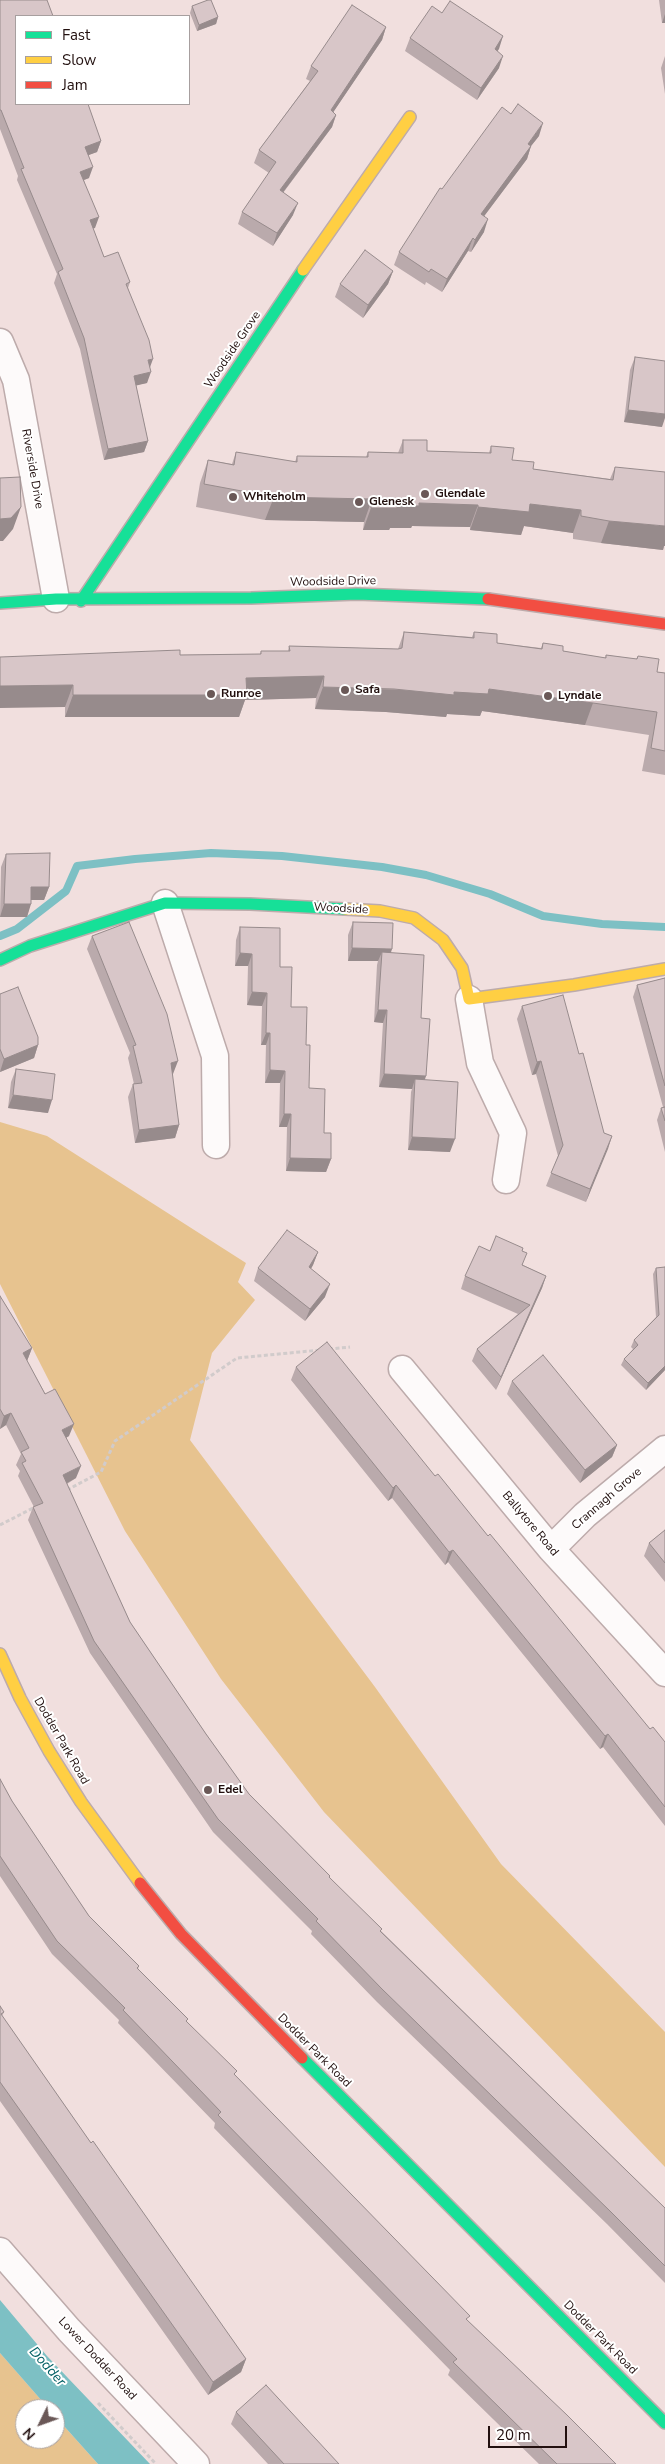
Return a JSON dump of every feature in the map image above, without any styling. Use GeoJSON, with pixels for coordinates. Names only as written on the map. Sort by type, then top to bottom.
{"type":"FeatureCollection","features":[{"type":"Feature","properties":{"kind":"street","name":"Woodside Grove"},"geometry":{"type":"LineString","coordinates":[[68,600],[410,117]]}},
{"type":"Feature","properties":{"kind":"street","name":"Riverside Drive"},"geometry":{"type":"LineString","coordinates":[[0,342],[16,380],[68,600]]}},
{"type":"Feature","properties":{"kind":"street","name":"Woodside Drive"},"geometry":{"type":"LineString","coordinates":[[0,603],[357,594],[480,598],[665,624]]}},
{"type":"Feature","properties":{"kind":"street","name":"Woodside"},"geometry":{"type":"LineString","coordinates":[[0,960],[30,946],[165,903],[250,904],[370,910],[414,918],[443,940],[462,968],[480,1063],[512,1133],[506,1180]]}},
{"type":"Feature","properties":{"kind":"street"},"geometry":{"type":"LineString","coordinates":[[165,903],[215,1056],[216,1145]]}},
{"type":"Feature","properties":{"kind":"street"},"geometry":{"type":"LineString","coordinates":[[469,999],[574,985],[665,969]]}},
{"type":"Feature","properties":{"kind":"street","name":"Ballytore Road"},"geometry":{"type":"LineString","coordinates":[[402,1369],[551,1549],[665,1673]]}},
{"type":"Feature","properties":{"kind":"street","name":"Crannagh Grove"},"geometry":{"type":"LineString","coordinates":[[551,1549],[585,1515],[665,1449]]}},
{"type":"Feature","properties":{"kind":"street","name":"Dodder Park Road"},"geometry":{"type":"LineString","coordinates":[[0,1654],[20,1698],[49,1751],[82,1802],[147,1893],[181,1934],[221,1978],[665,2423]]}},
{"type":"Feature","properties":{"kind":"street","name":"Lower Dodder Road"},"geometry":{"type":"LineString","coordinates":[[0,2250],[69,2330],[196,2464]]}},
{"type":"Feature","properties":{"kind":"path"},"geometry":{"type":"LineString","coordinates":[[61,1494],[101,1472],[115,1441],[237,1358],[350,1347]]}},
{"type":"Feature","properties":{"kind":"path"},"geometry":{"type":"LineString","coordinates":[[0,1525],[44,1502]]}},
{"type":"Feature","properties":{"kind":"shaded area"},"geometry":{"type":"Polygon","coordinates":[[[0,1122],[47,1136],[246,1263],[238,1282],[255,1300],[212,1353],[190,1440],[375,1687],[501,1864],[665,2032],[665,2167],[324,1812],[221,1679],[125,1531],[0,1284],[0,1122]]]}},
{"type":"Feature","properties":{"kind":"shaded area"},"geometry":{"type":"Polygon","coordinates":[[[0,2353],[40,2399],[15,2399],[15,2449],[65,2449],[65,2427],[98,2464],[0,2464],[0,2353]]]}},
{"type":"Feature","properties":{"kind":"water","name":"Dodder"},"geometry":{"type":"Polygon","coordinates":[[[0,2300],[47,2356],[150,2464],[98,2464],[65,2427],[65,2399],[40,2399],[0,2353],[0,2300]]]}},
{"type":"Feature","properties":{"kind":"building"},"geometry":{"type":"Polygon","coordinates":[[[0,0],[47,0],[53,15],[15,15],[15,105],[88,105],[101,141],[85,147],[93,167],[80,172],[99,217],[90,220],[104,257],[118,252],[130,282],[126,284],[149,340],[153,359],[148,360],[151,372],[134,376],[148,441],[108,449],[84,338],[58,272],[63,269],[21,169],[24,168],[0,110],[0,0]]]}},
{"type":"Feature","properties":{"kind":"building"},"geometry":{"type":"Polygon","coordinates":[[[211,0],[218,17],[199,25],[192,6],[211,0]]]}},
{"type":"Feature","properties":{"kind":"building"},"geometry":{"type":"Polygon","coordinates":[[[450,1],[503,36],[495,49],[503,56],[481,88],[410,38],[432,6],[442,13],[450,1]]]}},
{"type":"Feature","properties":{"kind":"building"},"geometry":{"type":"Polygon","coordinates":[[[352,5],[386,27],[331,110],[336,115],[280,190],[298,203],[277,233],[242,212],[276,162],[259,150],[318,71],[311,66],[352,5]]]}},
{"type":"Feature","properties":{"kind":"building"},"geometry":{"type":"Polygon","coordinates":[[[518,104],[543,123],[528,144],[531,146],[481,214],[488,219],[475,240],[473,238],[447,279],[431,269],[429,272],[399,252],[440,188],[442,189],[502,107],[511,114],[518,104]]]}},
{"type":"Feature","properties":{"kind":"building"},"geometry":{"type":"Polygon","coordinates":[[[365,250],[393,271],[368,305],[340,284],[365,250]]]}},
{"type":"Feature","properties":{"kind":"building"},"geometry":{"type":"Polygon","coordinates":[[[635,357],[665,361],[665,414],[628,410],[635,357]]]}},
{"type":"Feature","properties":{"kind":"building"},"geometry":{"type":"Polygon","coordinates":[[[403,440],[427,440],[427,451],[491,453],[491,446],[514,448],[512,460],[534,462],[533,469],[613,480],[615,467],[665,472],[665,526],[609,521],[581,516],[581,510],[530,504],[529,512],[478,507],[478,505],[419,503],[419,506],[397,505],[397,508],[371,508],[372,499],[274,497],[204,484],[208,460],[234,465],[236,452],[297,462],[297,456],[368,457],[368,452],[403,453],[403,440]]]}},
{"type":"Feature","properties":{"kind":"building"},"geometry":{"type":"Polygon","coordinates":[[[20,477],[21,507],[11,518],[0,519],[0,478],[20,477]]]}},
{"type":"Feature","properties":{"kind":"building"},"geometry":{"type":"Polygon","coordinates":[[[404,632],[474,638],[474,632],[497,634],[497,643],[542,649],[543,643],[563,646],[563,651],[606,658],[606,655],[637,659],[638,656],[659,659],[657,672],[665,673],[665,751],[651,748],[657,712],[489,689],[488,694],[454,692],[454,695],[394,689],[323,687],[324,676],[246,678],[247,695],[73,695],[73,685],[0,686],[0,657],[180,650],[180,655],[261,654],[261,651],[290,651],[289,646],[398,649],[402,648],[404,632]]]}},
{"type":"Feature","properties":{"kind":"building"},"geometry":{"type":"Polygon","coordinates":[[[50,853],[49,887],[31,887],[31,904],[4,904],[6,854],[50,853]]]}},
{"type":"Feature","properties":{"kind":"building"},"geometry":{"type":"Polygon","coordinates":[[[129,922],[167,1014],[178,1061],[171,1063],[179,1125],[139,1130],[133,1084],[142,1083],[133,1046],[136,1045],[92,936],[129,922]]]}},
{"type":"Feature","properties":{"kind":"building"},"geometry":{"type":"Polygon","coordinates":[[[353,922],[393,923],[392,949],[352,948],[353,922]]]}},
{"type":"Feature","properties":{"kind":"building"},"geometry":{"type":"Polygon","coordinates":[[[240,927],[280,928],[280,967],[292,967],[291,1007],[307,1007],[306,1045],[310,1045],[309,1088],[325,1089],[324,1133],[331,1133],[331,1159],[290,1158],[291,1114],[284,1114],[285,1071],[270,1070],[270,1033],[266,1033],[267,993],[252,992],[252,954],[240,953],[240,927]]]}},
{"type":"Feature","properties":{"kind":"building"},"geometry":{"type":"Polygon","coordinates":[[[382,952],[424,955],[421,1018],[430,1019],[426,1076],[384,1074],[387,1010],[378,1010],[382,952]]]}},
{"type":"Feature","properties":{"kind":"building"},"geometry":{"type":"Polygon","coordinates":[[[665,978],[665,1086],[637,985],[665,978]]]}},
{"type":"Feature","properties":{"kind":"building"},"geometry":{"type":"Polygon","coordinates":[[[18,987],[38,1037],[38,1045],[4,1059],[0,1049],[0,994],[18,987]]]}},
{"type":"Feature","properties":{"kind":"building"},"geometry":{"type":"Polygon","coordinates":[[[563,995],[579,1054],[583,1053],[604,1133],[612,1136],[590,1189],[551,1173],[563,1145],[541,1061],[537,1062],[522,1006],[563,995]]]}},
{"type":"Feature","properties":{"kind":"building"},"geometry":{"type":"Polygon","coordinates":[[[16,1069],[55,1074],[52,1100],[13,1095],[16,1069]]]}},
{"type":"Feature","properties":{"kind":"building"},"geometry":{"type":"Polygon","coordinates":[[[415,1079],[458,1082],[455,1139],[412,1137],[415,1079]]]}},
{"type":"Feature","properties":{"kind":"building"},"geometry":{"type":"Polygon","coordinates":[[[665,1107],[665,1121],[661,1108],[665,1107]]]}},
{"type":"Feature","properties":{"kind":"building"},"geometry":{"type":"Polygon","coordinates":[[[287,1230],[318,1252],[309,1267],[330,1284],[310,1309],[258,1268],[287,1230]]]}},
{"type":"Feature","properties":{"kind":"building"},"geometry":{"type":"Polygon","coordinates":[[[496,1236],[523,1248],[522,1251],[527,1253],[522,1265],[546,1276],[501,1377],[477,1349],[530,1305],[465,1276],[479,1246],[490,1251],[496,1236]]]}},
{"type":"Feature","properties":{"kind":"building"},"geometry":{"type":"Polygon","coordinates":[[[665,1267],[665,1366],[648,1383],[624,1359],[638,1345],[634,1340],[659,1315],[656,1268],[665,1267]]]}},
{"type":"Feature","properties":{"kind":"building"},"geometry":{"type":"Polygon","coordinates":[[[0,1296],[32,1348],[23,1353],[45,1394],[55,1389],[74,1424],[62,1430],[81,1466],[63,1475],[130,1622],[206,1734],[249,1794],[382,1929],[380,1931],[665,2208],[665,2266],[382,1989],[316,1921],[318,1919],[218,1819],[94,1641],[33,1507],[43,1503],[22,1463],[26,1461],[21,1452],[29,1448],[11,1413],[4,1416],[0,1409],[0,1296]]]}},
{"type":"Feature","properties":{"kind":"building"},"geometry":{"type":"Polygon","coordinates":[[[327,1342],[435,1476],[438,1474],[488,1536],[490,1534],[650,1729],[653,1727],[665,1742],[665,1807],[608,1734],[605,1736],[453,1550],[449,1552],[396,1485],[393,1488],[296,1367],[327,1342]]]}},
{"type":"Feature","properties":{"kind":"building"},"geometry":{"type":"Polygon","coordinates":[[[543,1355],[617,1445],[585,1470],[512,1381],[543,1355]]]}},
{"type":"Feature","properties":{"kind":"building"},"geometry":{"type":"Polygon","coordinates":[[[665,1530],[665,1563],[649,1543],[665,1530]]]}},
{"type":"Feature","properties":{"kind":"building"},"geometry":{"type":"Polygon","coordinates":[[[0,1779],[12,1801],[89,1916],[188,2019],[186,2021],[237,2071],[234,2074],[470,2316],[466,2319],[616,2464],[557,2464],[453,2362],[457,2359],[218,2115],[221,2112],[123,2010],[125,2008],[57,1941],[0,1856],[0,1779]]]}},
{"type":"Feature","properties":{"kind":"building"},"geometry":{"type":"Polygon","coordinates":[[[0,2006],[4,2012],[1,2014],[246,2359],[213,2382],[0,2082],[0,2006]]]}},
{"type":"Feature","properties":{"kind":"building"},"geometry":{"type":"Polygon","coordinates":[[[266,2385],[339,2464],[284,2464],[236,2412],[266,2385]]]}},
{"type":"Feature","properties":{"kind":"waterway"},"geometry":{"type":"LineString","coordinates":[[0,936],[17,929],[66,891],[77,866],[211,853],[282,856],[382,867],[426,875],[490,894],[543,916],[602,924],[665,927]]}},
{"type":"Feature","properties":{"kind":"traffic: fast"},"geometry":{"type":"LineString","coordinates":[[81,601],[303,270]]}},
{"type":"Feature","properties":{"kind":"traffic: fast"},"geometry":{"type":"LineString","coordinates":[[0,603],[56,599],[251,598],[357,594],[488,599]]}},
{"type":"Feature","properties":{"kind":"traffic: fast"},"geometry":{"type":"LineString","coordinates":[[0,960],[30,946],[165,903],[250,904],[345,909]]}},
{"type":"Feature","properties":{"kind":"traffic: fast"},"geometry":{"type":"LineString","coordinates":[[302,2058],[665,2423]]}},
{"type":"Feature","properties":{"kind":"traffic: slow"},"geometry":{"type":"LineString","coordinates":[[303,270],[410,117]]}},
{"type":"Feature","properties":{"kind":"traffic: slow"},"geometry":{"type":"LineString","coordinates":[[345,909],[380,911],[414,918],[443,940],[462,968],[469,999],[574,985],[665,969]]}},
{"type":"Feature","properties":{"kind":"traffic: slow"},"geometry":{"type":"LineString","coordinates":[[0,1654],[20,1698],[49,1751],[81,1802],[140,1883]]}},
{"type":"Feature","properties":{"kind":"traffic: jam"},"geometry":{"type":"LineString","coordinates":[[488,599],[665,624]]}},
{"type":"Feature","properties":{"kind":"traffic: jam"},"geometry":{"type":"LineString","coordinates":[[140,1883],[181,1934],[302,2058]]}},
{"type":"Feature","properties":{"kind":"place","name":"Glendale"},"geometry":{"type":"Point","coordinates":[425,494]}},
{"type":"Feature","properties":{"kind":"place","name":"Whiteholm"},"geometry":{"type":"Point","coordinates":[233,497]}},
{"type":"Feature","properties":{"kind":"place","name":"Glenesk"},"geometry":{"type":"Point","coordinates":[359,502]}},
{"type":"Feature","properties":{"kind":"place","name":"Safa"},"geometry":{"type":"Point","coordinates":[345,690]}},
{"type":"Feature","properties":{"kind":"place","name":"Runroe"},"geometry":{"type":"Point","coordinates":[211,694]}},
{"type":"Feature","properties":{"kind":"place","name":"Lyndale"},"geometry":{"type":"Point","coordinates":[548,696]}},
{"type":"Feature","properties":{"kind":"place","name":"Edel"},"geometry":{"type":"Point","coordinates":[208,1790]}}]}
